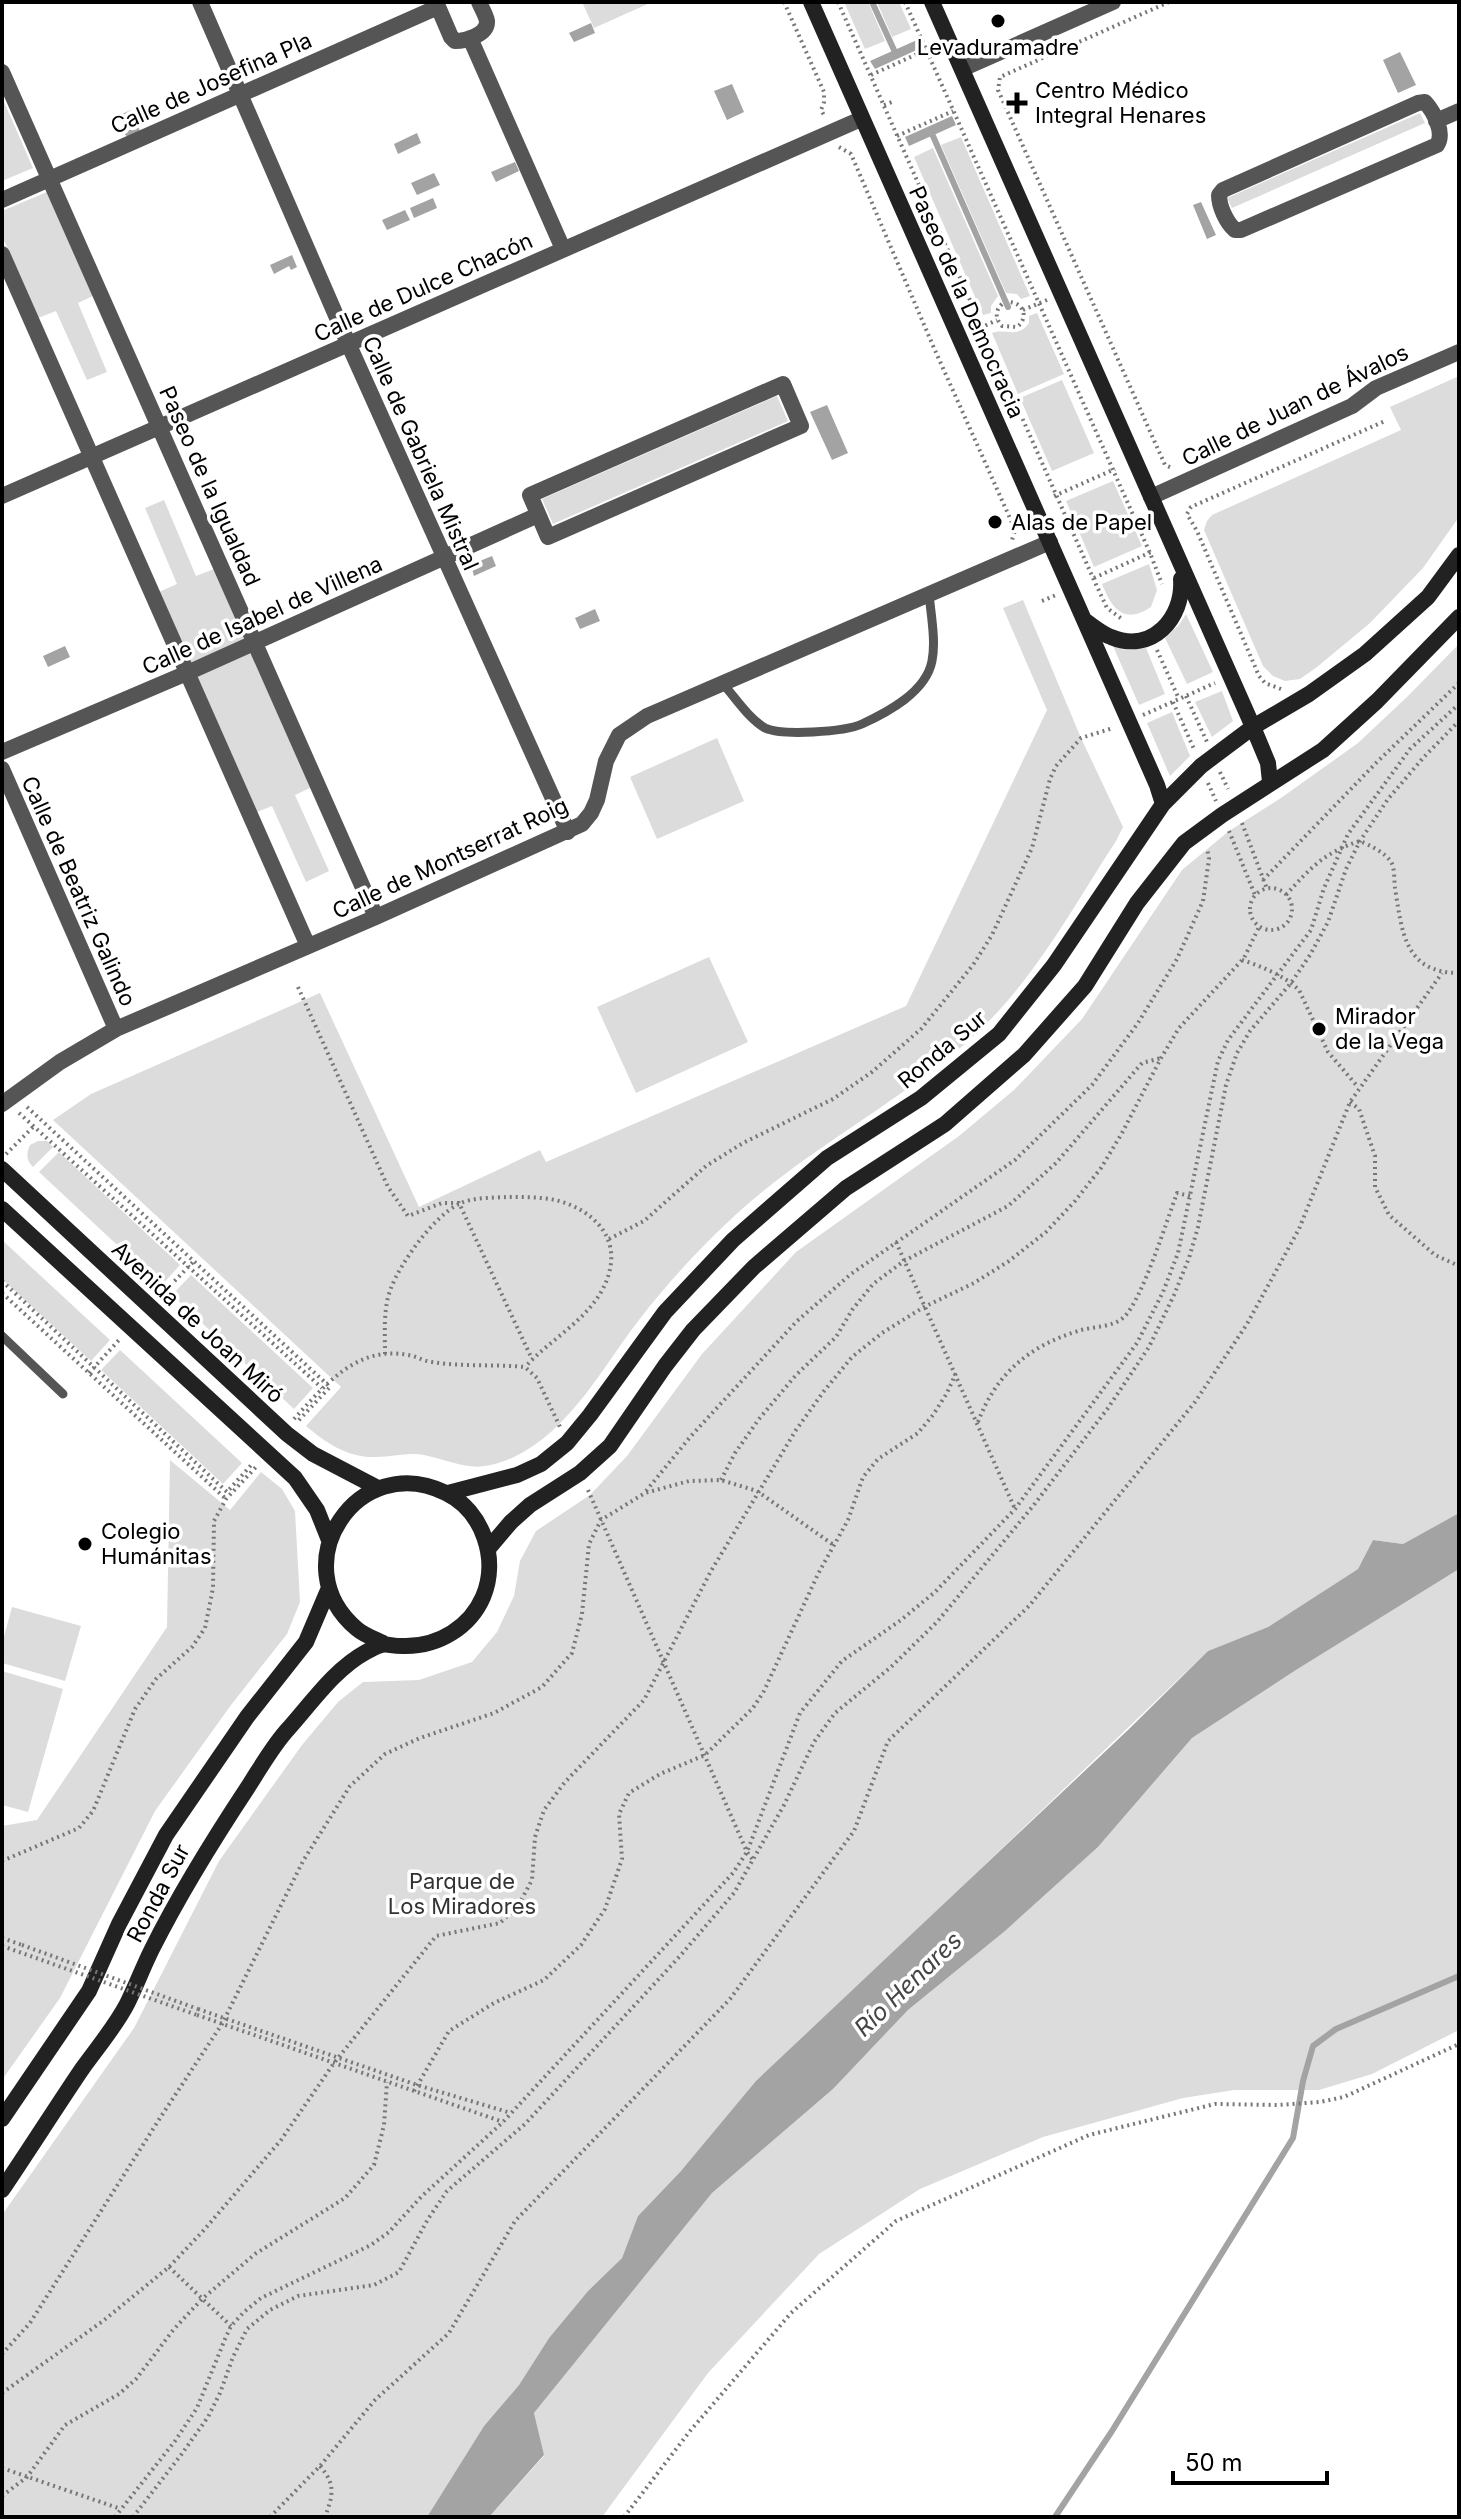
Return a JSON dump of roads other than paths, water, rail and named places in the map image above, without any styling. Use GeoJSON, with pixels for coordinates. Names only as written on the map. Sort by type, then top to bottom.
{"type":"FeatureCollection","features":[{"type":"Feature","properties":{"kind":"main road","name":"Paseo de la Democracia"},"geometry":{"type":"LineString","coordinates":[[811,2],[1163,804]]}},
{"type":"Feature","properties":{"kind":"main road"},"geometry":{"type":"LineString","coordinates":[[932,2],[1228,677],[1253,727],[1268,763],[1270,782]]}},
{"type":"Feature","properties":{"kind":"main road","name":"Ronda Sur"},"geometry":{"type":"LineString","coordinates":[[448,1493],[517,1475],[541,1464],[567,1443],[665,1312],[733,1240],[827,1158],[921,1098],[999,1034],[1054,965],[1163,804],[1201,766],[1253,727],[1309,694],[1365,654],[1428,597],[1459,555]]}},
{"type":"Feature","properties":{"kind":"main road"},"geometry":{"type":"LineString","coordinates":[[1083,619],[1110,637],[1133,643],[1152,639],[1173,619],[1182,596],[1180,567]]}},
{"type":"Feature","properties":{"kind":"main road"},"geometry":{"type":"LineString","coordinates":[[488,1549],[530,1505],[580,1473],[610,1446],[693,1330],[754,1267],[846,1188],[945,1124],[1024,1055],[1085,986],[1157,876],[1184,843],[1270,782],[1323,750],[1377,701],[1459,617]]}},
{"type":"Feature","properties":{"kind":"main road","name":"Avenida de Joan Miró"},"geometry":{"type":"LineString","coordinates":[[2,1169],[285,1432],[313,1454],[378,1488]]}},
{"type":"Feature","properties":{"kind":"main road"},"geometry":{"type":"LineString","coordinates":[[2,1209],[295,1478],[317,1510],[329,1540]]}},
{"type":"Feature","properties":{"kind":"main road","name":"Ronda Sur"},"geometry":{"type":"LineString","coordinates":[[329,1540],[325,1565],[329,1588],[341,1613],[359,1631],[383,1643],[403,1647],[425,1645],[447,1637],[466,1623],[483,1597],[489,1572],[488,1549],[482,1529],[468,1509],[448,1493],[426,1485],[403,1483],[378,1488]]}},
{"type":"Feature","properties":{"kind":"main road"},"geometry":{"type":"LineString","coordinates":[[329,1540],[340,1518],[358,1499],[378,1488]]}},
{"type":"Feature","properties":{"kind":"main road","name":"Ronda Sur"},"geometry":{"type":"LineString","coordinates":[[2,2119],[89,1991],[119,1924],[166,1835],[247,1717],[306,1642],[329,1588]]}},
{"type":"Feature","properties":{"kind":"main road","name":"Ronda Sur"},"geometry":{"type":"LineString","coordinates":[[2,2190],[126,2007],[152,1949],[203,1855],[283,1735],[343,1668],[383,1643]]}},
{"type":"Feature","properties":{"kind":"street","name":"Calle de Gabriela Mistral"},"geometry":{"type":"LineString","coordinates":[[200,2],[348,343],[568,832]]}},
{"type":"Feature","properties":{"kind":"street"},"geometry":{"type":"LineString","coordinates":[[437,4],[455,41],[470,38],[486,27],[487,21],[479,2]]}},
{"type":"Feature","properties":{"kind":"street"},"geometry":{"type":"LineString","coordinates":[[962,69],[1113,2]]}},
{"type":"Feature","properties":{"kind":"street","name":"Calle de Josefina Pla"},"geometry":{"type":"LineString","coordinates":[[2,200],[437,4]]}},
{"type":"Feature","properties":{"kind":"street"},"geometry":{"type":"LineString","coordinates":[[470,38],[563,249]]}},
{"type":"Feature","properties":{"kind":"street","name":"Paseo de la Igualdad"},"geometry":{"type":"LineString","coordinates":[[2,72],[376,917]]}},
{"type":"Feature","properties":{"kind":"street"},"geometry":{"type":"LineString","coordinates":[[1425,102],[1429,106],[1436,121],[1441,134],[1437,145],[1241,230],[1230,226],[1219,201],[1223,190],[1418,103],[1425,102]]}},
{"type":"Feature","properties":{"kind":"street"},"geometry":{"type":"LineString","coordinates":[[1436,121],[1459,111]]}},
{"type":"Feature","properties":{"kind":"street","name":"Calle de Dulce Chacón"},"geometry":{"type":"LineString","coordinates":[[2,496],[861,119]]}},
{"type":"Feature","properties":{"kind":"street"},"geometry":{"type":"LineString","coordinates":[[2,254],[308,946]]}},
{"type":"Feature","properties":{"kind":"street","name":"Calle de Juan de Ávalos"},"geometry":{"type":"LineString","coordinates":[[1151,497],[1352,406],[1376,388],[1459,352]]}},
{"type":"Feature","properties":{"kind":"street"},"geometry":{"type":"LineString","coordinates":[[783,384],[801,426],[548,537],[538,515],[530,495],[783,384]]}},
{"type":"Feature","properties":{"kind":"street","name":"Calle de Isabel de Villena"},"geometry":{"type":"LineString","coordinates":[[2,752],[187,673],[538,515]]}},
{"type":"Feature","properties":{"kind":"street","name":"Calle de Montserrat Roig"},"geometry":{"type":"LineString","coordinates":[[7,1099],[60,1062],[116,1029],[582,824],[597,800],[606,761],[619,735],[647,716],[1050,542]]}},
{"type":"Feature","properties":{"kind":"street","name":"Calle de Beatriz Galindo"},"geometry":{"type":"LineString","coordinates":[[2,769],[7,793],[116,1029]]}},
{"type":"Feature","properties":{"kind":"lane"},"geometry":{"type":"LineString","coordinates":[[723,684],[754,719],[777,732],[795,733],[859,725],[913,694],[926,678],[932,661],[929,594]]}},
{"type":"Feature","properties":{"kind":"lane"},"geometry":{"type":"LineString","coordinates":[[2,1336],[63,1394]]}},
{"type":"Feature","properties":{"kind":"water"},"geometry":{"type":"Polygon","coordinates":[[[591,23],[595,33],[574,42],[569,33],[591,23]]]}},
{"type":"Feature","properties":{"kind":"water"},"geometry":{"type":"Polygon","coordinates":[[[917,40],[921,48],[875,69],[870,61],[917,40]]]}},
{"type":"Feature","properties":{"kind":"water"},"geometry":{"type":"Polygon","coordinates":[[[1400,52],[1416,85],[1398,93],[1383,60],[1400,52]]]}},
{"type":"Feature","properties":{"kind":"water"},"geometry":{"type":"Polygon","coordinates":[[[732,84],[744,112],[727,120],[714,91],[732,84]]]}},
{"type":"Feature","properties":{"kind":"water"},"geometry":{"type":"Polygon","coordinates":[[[131,110],[140,131],[127,137],[124,133],[129,130],[122,114],[131,110]]]}},
{"type":"Feature","properties":{"kind":"water"},"geometry":{"type":"Polygon","coordinates":[[[952,116],[956,125],[909,146],[905,137],[952,116]]]}},
{"type":"Feature","properties":{"kind":"water"},"geometry":{"type":"Polygon","coordinates":[[[417,133],[421,143],[398,154],[394,144],[417,133]]]}},
{"type":"Feature","properties":{"kind":"water"},"geometry":{"type":"Polygon","coordinates":[[[515,162],[519,171],[496,182],[491,172],[515,162]]]}},
{"type":"Feature","properties":{"kind":"water"},"geometry":{"type":"Polygon","coordinates":[[[434,173],[440,185],[417,195],[411,183],[434,173]]]}},
{"type":"Feature","properties":{"kind":"water"},"geometry":{"type":"Polygon","coordinates":[[[433,198],[437,208],[414,218],[410,208],[433,198]]]}},
{"type":"Feature","properties":{"kind":"water"},"geometry":{"type":"Polygon","coordinates":[[[1201,202],[1216,235],[1207,239],[1193,205],[1201,202]]]}},
{"type":"Feature","properties":{"kind":"water"},"geometry":{"type":"Polygon","coordinates":[[[405,210],[410,220],[387,230],[382,220],[405,210]]]}},
{"type":"Feature","properties":{"kind":"water"},"geometry":{"type":"Polygon","coordinates":[[[292,255],[297,267],[291,270],[289,266],[274,274],[270,265],[292,255]]]}},
{"type":"Feature","properties":{"kind":"water"},"geometry":{"type":"Polygon","coordinates":[[[827,405],[848,453],[832,460],[810,412],[827,405]]]}},
{"type":"Feature","properties":{"kind":"water"},"geometry":{"type":"Polygon","coordinates":[[[492,556],[496,566],[474,576],[472,569],[475,563],[492,556]]]}},
{"type":"Feature","properties":{"kind":"water"},"geometry":{"type":"Polygon","coordinates":[[[595,609],[600,621],[580,629],[575,618],[595,609]]]}},
{"type":"Feature","properties":{"kind":"water"},"geometry":{"type":"Polygon","coordinates":[[[65,646],[70,657],[48,667],[43,656],[65,646]]]}},
{"type":"Feature","properties":{"kind":"water","name":"Río Henares"},"geometry":{"type":"Polygon","coordinates":[[[1459,1513],[1459,1569],[1192,1738],[1098,1847],[1005,1931],[908,2010],[833,2089],[712,2193],[534,2413],[544,2455],[489,2517],[427,2517],[484,2426],[519,2385],[549,2338],[588,2291],[622,2258],[638,2216],[681,2171],[756,2081],[1208,1651],[1268,1627],[1358,1569],[1373,1540],[1403,1544],[1459,1513]]]}},
{"type":"Feature","properties":{"kind":"waterway"},"geometry":{"type":"LineString","coordinates":[[872,2],[894,50]]}},
{"type":"Feature","properties":{"kind":"waterway"},"geometry":{"type":"LineString","coordinates":[[933,136],[1008,307]]}},
{"type":"Feature","properties":{"kind":"waterway"},"geometry":{"type":"LineString","coordinates":[[1055,2517],[1112,2431],[1293,2138],[1313,2046],[1336,2029],[1459,1976]]}},
{"type":"Feature","properties":{"kind":"place","name":"Levaduramadre"},"geometry":{"type":"Point","coordinates":[998,21]}},
{"type":"Feature","properties":{"kind":"place","name":"Centro Médico Integral Henares"},"geometry":{"type":"Point","coordinates":[1017,103]}},
{"type":"Feature","properties":{"kind":"place","name":"Alas de Papel"},"geometry":{"type":"Point","coordinates":[995,522]}},
{"type":"Feature","properties":{"kind":"place","name":"Mirador de la Vega"},"geometry":{"type":"Point","coordinates":[1319,1029]}},
{"type":"Feature","properties":{"kind":"place","name":"Colegio Humánitas"},"geometry":{"type":"Point","coordinates":[85,1544]}},
{"type":"Feature","properties":{"kind":"park label","name":"Parque de Los Miradores"},"geometry":{"type":"Point","coordinates":[462,1894]}}]}
